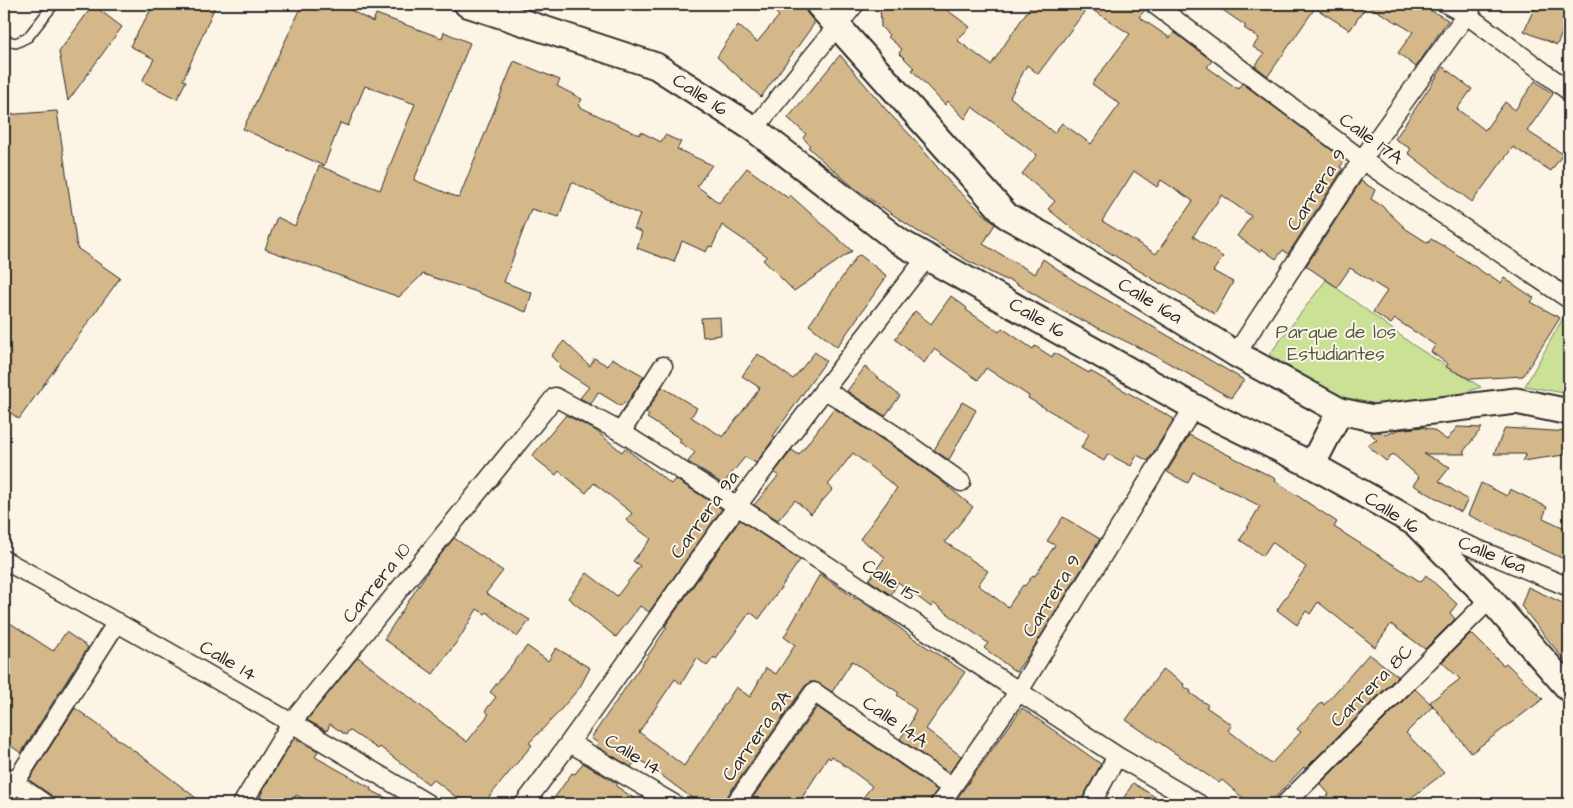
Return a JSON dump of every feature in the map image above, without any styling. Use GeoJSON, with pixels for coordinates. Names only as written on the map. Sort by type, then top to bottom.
{"type":"FeatureCollection","features":[{"type":"Feature","properties":{"kind":"main road","name":"Calle 16"},"geometry":{"type":"LineString","coordinates":[[467,4],[656,66],[754,129],[900,242],[1194,406],[1312,465],[1414,523],[1490,599],[1569,689]]}},
{"type":"Feature","properties":{"kind":"main road","name":"Calle 16a"},"geometry":{"type":"LineString","coordinates":[[818,4],[1007,216],[1054,242],[1236,354],[1340,411],[1373,418],[1516,401],[1569,412]]}},
{"type":"Feature","properties":{"kind":"main road"},"geometry":{"type":"LineString","coordinates":[[1312,465],[1340,411]]}},
{"type":"Feature","properties":{"kind":"street"},"geometry":{"type":"LineString","coordinates":[[754,129],[855,4]]}},
{"type":"Feature","properties":{"kind":"street","name":"Calle 17A"},"geometry":{"type":"LineString","coordinates":[[1154,4],[1362,160],[1569,299]]}},
{"type":"Feature","properties":{"kind":"street"},"geometry":{"type":"LineString","coordinates":[[1447,4],[1470,9],[1568,92]]}},
{"type":"Feature","properties":{"kind":"street","name":"Carrera 9"},"geometry":{"type":"LineString","coordinates":[[1236,354],[1362,160],[1470,9]]}},
{"type":"Feature","properties":{"kind":"street","name":"Carrera 9a"},"geometry":{"type":"LineString","coordinates":[[524,804],[570,743],[737,506],[824,389],[928,256]]}},
{"type":"Feature","properties":{"kind":"street"},"geometry":{"type":"LineString","coordinates":[[621,432],[663,366]]}},
{"type":"Feature","properties":{"kind":"street"},"geometry":{"type":"LineString","coordinates":[[824,389],[898,437],[961,482]]}},
{"type":"Feature","properties":{"kind":"street","name":"Calle 15"},"geometry":{"type":"LineString","coordinates":[[555,397],[621,432],[1117,756],[1199,804]]}},
{"type":"Feature","properties":{"kind":"street","name":"Carrera 10"},"geometry":{"type":"LineString","coordinates":[[242,804],[292,722],[555,397]]}},
{"type":"Feature","properties":{"kind":"street","name":"Carrera 9"},"geometry":{"type":"LineString","coordinates":[[940,804],[1019,691],[1194,406]]}},
{"type":"Feature","properties":{"kind":"street","name":"Calle 16a"},"geometry":{"type":"LineString","coordinates":[[1414,523],[1569,587]]}},
{"type":"Feature","properties":{"kind":"street","name":"Calle 14"},"geometry":{"type":"LineString","coordinates":[[4,560],[292,722],[428,804]]}},
{"type":"Feature","properties":{"kind":"street","name":"Carrera 8C"},"geometry":{"type":"LineString","coordinates":[[1285,804],[1490,599]]}},
{"type":"Feature","properties":{"kind":"street"},"geometry":{"type":"LineString","coordinates":[[4,800],[10,779],[117,622]]}},
{"type":"Feature","properties":{"kind":"street","name":"Calle 14A"},"geometry":{"type":"LineString","coordinates":[[814,692],[952,787]]}},
{"type":"Feature","properties":{"kind":"street","name":"Carrera 9A"},"geometry":{"type":"LineString","coordinates":[[735,804],[814,692]]}},
{"type":"Feature","properties":{"kind":"street","name":"Calle 14"},"geometry":{"type":"LineString","coordinates":[[570,743],[674,804]]}},
{"type":"Feature","properties":{"kind":"street"},"geometry":{"type":"LineString","coordinates":[[1091,804],[1117,756]]}},
{"type":"Feature","properties":{"kind":"street"},"geometry":{"type":"LineString","coordinates":[[10,779],[45,804]]}},
{"type":"Feature","properties":{"kind":"lane"},"geometry":{"type":"LineString","coordinates":[[4,40],[16,44],[28,37],[54,4]]}},
{"type":"Feature","properties":{"kind":"green space","name":"Parque de los Estudiantes"},"geometry":{"type":"Polygon","coordinates":[[[1326,280],[1416,347],[1481,387],[1443,400],[1359,407],[1269,355],[1326,280]]]}},
{"type":"Feature","properties":{"kind":"green space"},"geometry":{"type":"Polygon","coordinates":[[[1568,309],[1569,394],[1525,386],[1568,309]]]}},
{"type":"Feature","properties":{"kind":"building"},"geometry":{"type":"Polygon","coordinates":[[[154,4],[216,4],[183,80],[186,81],[177,99],[142,81],[154,59],[130,46],[154,4]]]}},
{"type":"Feature","properties":{"kind":"building"},"geometry":{"type":"Polygon","coordinates":[[[303,4],[339,4],[373,22],[376,14],[442,38],[444,32],[470,43],[414,180],[459,198],[514,61],[560,80],[557,86],[582,99],[578,106],[639,135],[641,132],[661,142],[665,135],[681,142],[677,149],[712,165],[697,186],[719,203],[747,168],[788,198],[790,195],[852,251],[794,291],[763,260],[767,256],[722,225],[712,247],[709,246],[706,252],[682,241],[674,262],[637,248],[642,232],[634,229],[640,215],[572,182],[559,217],[531,209],[504,282],[532,293],[526,312],[474,291],[423,274],[399,297],[265,249],[277,217],[295,226],[319,166],[380,190],[415,104],[365,86],[348,126],[340,123],[324,166],[243,129],[303,4]]]}},
{"type":"Feature","properties":{"kind":"building"},"geometry":{"type":"Polygon","coordinates":[[[767,4],[803,4],[814,24],[761,97],[717,57],[738,25],[757,42],[779,16],[767,4]]]}},
{"type":"Feature","properties":{"kind":"building"},"geometry":{"type":"Polygon","coordinates":[[[880,4],[939,4],[970,27],[957,40],[991,65],[1032,4],[1144,4],[1145,10],[1139,17],[1170,38],[1174,32],[1212,61],[1207,67],[1238,89],[1242,83],[1345,160],[1340,167],[1343,169],[1288,254],[1283,250],[1276,259],[1262,249],[1260,252],[1237,236],[1251,216],[1222,195],[1193,236],[1223,257],[1213,271],[1233,282],[1215,314],[1161,284],[1079,234],[1048,209],[1055,201],[1022,174],[1037,155],[972,107],[965,119],[948,101],[945,105],[912,70],[914,68],[899,53],[902,49],[888,37],[889,35],[881,27],[880,4]],[[1088,7],[1038,74],[1027,65],[1010,97],[1054,133],[1062,123],[1091,144],[1120,104],[1092,84],[1130,34],[1088,7]],[[1134,171],[1102,221],[1156,254],[1193,201],[1161,180],[1157,187],[1134,171]]]}},
{"type":"Feature","properties":{"kind":"building"},"geometry":{"type":"Polygon","coordinates":[[[1214,4],[1419,4],[1448,20],[1416,67],[1398,53],[1413,32],[1367,5],[1350,30],[1315,8],[1268,76],[1255,66],[1264,54],[1253,47],[1259,38],[1244,28],[1246,26],[1214,4]]]}},
{"type":"Feature","properties":{"kind":"building"},"geometry":{"type":"Polygon","coordinates":[[[1536,4],[1554,4],[1569,10],[1569,16],[1557,45],[1524,31],[1536,4]]]}},
{"type":"Feature","properties":{"kind":"building"},"geometry":{"type":"Polygon","coordinates":[[[93,5],[122,27],[68,101],[59,52],[93,5]]]}},
{"type":"Feature","properties":{"kind":"building"},"geometry":{"type":"Polygon","coordinates":[[[840,55],[952,185],[995,224],[983,244],[1035,274],[1043,259],[1076,282],[1244,380],[1231,398],[1156,356],[1061,310],[1010,280],[1006,280],[968,261],[917,231],[857,190],[824,162],[808,147],[810,145],[803,138],[806,134],[788,118],[840,55]]]}},
{"type":"Feature","properties":{"kind":"building"},"geometry":{"type":"Polygon","coordinates":[[[1443,67],[1472,89],[1457,109],[1485,130],[1505,102],[1515,110],[1535,81],[1553,94],[1527,131],[1563,154],[1551,171],[1513,147],[1472,202],[1408,153],[1411,149],[1395,139],[1443,67]]]}},
{"type":"Feature","properties":{"kind":"building"},"geometry":{"type":"Polygon","coordinates":[[[57,111],[77,248],[120,278],[19,419],[4,408],[4,115],[57,111]]]}},
{"type":"Feature","properties":{"kind":"building"},"geometry":{"type":"Polygon","coordinates":[[[1361,181],[1375,190],[1371,199],[1382,206],[1406,229],[1428,243],[1431,239],[1443,245],[1501,283],[1504,278],[1534,298],[1531,302],[1560,318],[1523,376],[1470,379],[1446,367],[1448,364],[1431,352],[1435,345],[1395,319],[1391,324],[1373,312],[1387,291],[1350,268],[1337,287],[1306,266],[1361,181]]]}},
{"type":"Feature","properties":{"kind":"building"},"geometry":{"type":"Polygon","coordinates":[[[860,255],[887,276],[837,347],[809,325],[857,256],[860,255]]]}},
{"type":"Feature","properties":{"kind":"building"},"geometry":{"type":"Polygon","coordinates":[[[951,296],[967,308],[966,310],[999,332],[1002,328],[1033,349],[1035,346],[1052,357],[1054,353],[1089,373],[1090,371],[1174,419],[1148,461],[1137,455],[1131,466],[1108,454],[1104,461],[1081,448],[1089,434],[1028,398],[1029,396],[986,368],[978,380],[934,349],[924,363],[895,339],[915,311],[931,324],[951,296]]]}},
{"type":"Feature","properties":{"kind":"building"},"geometry":{"type":"Polygon","coordinates":[[[720,317],[721,335],[703,337],[701,318],[720,317]]]}},
{"type":"Feature","properties":{"kind":"building"},"geometry":{"type":"Polygon","coordinates":[[[564,341],[590,366],[594,358],[608,366],[612,358],[644,376],[627,403],[624,402],[621,406],[598,392],[591,404],[580,398],[589,387],[558,367],[560,365],[551,356],[564,341]]]}},
{"type":"Feature","properties":{"kind":"building"},"geometry":{"type":"Polygon","coordinates":[[[815,352],[826,361],[773,436],[775,437],[756,463],[745,457],[723,484],[688,462],[695,452],[679,442],[681,439],[647,418],[649,415],[646,413],[662,387],[697,408],[691,417],[723,437],[760,388],[742,376],[758,354],[793,379],[815,352]]]}},
{"type":"Feature","properties":{"kind":"building"},"geometry":{"type":"Polygon","coordinates":[[[865,367],[900,396],[885,416],[847,391],[865,367]]]}},
{"type":"Feature","properties":{"kind":"building"},"geometry":{"type":"Polygon","coordinates":[[[962,402],[976,410],[949,460],[934,450],[962,402]]]}},
{"type":"Feature","properties":{"kind":"building"},"geometry":{"type":"Polygon","coordinates":[[[834,408],[940,480],[973,507],[945,542],[988,571],[978,585],[1008,607],[1023,585],[1025,586],[1033,575],[1035,576],[1055,545],[1047,541],[1063,517],[1100,539],[1034,647],[1016,672],[984,648],[988,643],[933,603],[931,607],[898,582],[891,595],[869,580],[885,557],[860,539],[897,488],[853,453],[828,485],[833,489],[811,514],[795,500],[778,520],[754,505],[779,475],[774,473],[792,450],[799,455],[834,408]]]}},
{"type":"Feature","properties":{"kind":"building"},"geometry":{"type":"Polygon","coordinates":[[[566,415],[595,430],[622,452],[625,448],[671,484],[675,479],[722,509],[649,612],[640,606],[616,637],[568,598],[587,573],[617,596],[640,566],[633,561],[651,539],[626,520],[632,513],[594,483],[586,493],[559,471],[556,475],[532,456],[566,415]]]}},
{"type":"Feature","properties":{"kind":"building"},"geometry":{"type":"Polygon","coordinates":[[[1422,427],[1433,430],[1447,440],[1457,427],[1482,428],[1463,452],[1466,454],[1424,454],[1450,467],[1439,481],[1468,500],[1461,512],[1413,485],[1419,477],[1393,454],[1386,461],[1367,445],[1377,440],[1371,434],[1372,432],[1386,435],[1397,430],[1422,427]]]}},
{"type":"Feature","properties":{"kind":"building"},"geometry":{"type":"Polygon","coordinates":[[[1505,428],[1569,432],[1564,455],[1522,461],[1526,454],[1494,454],[1505,428]]]}},
{"type":"Feature","properties":{"kind":"building"},"geometry":{"type":"Polygon","coordinates":[[[1189,435],[1276,479],[1275,481],[1337,522],[1334,527],[1421,582],[1426,575],[1457,604],[1450,613],[1455,619],[1425,649],[1391,624],[1375,647],[1318,602],[1310,614],[1306,611],[1297,625],[1277,610],[1306,567],[1272,542],[1263,556],[1240,540],[1260,506],[1193,472],[1188,483],[1167,472],[1189,435]]]}},
{"type":"Feature","properties":{"kind":"building"},"geometry":{"type":"Polygon","coordinates":[[[1481,483],[1507,496],[1510,489],[1547,507],[1543,518],[1569,530],[1569,545],[1564,559],[1468,515],[1481,483]]]}},
{"type":"Feature","properties":{"kind":"building"},"geometry":{"type":"Polygon","coordinates":[[[740,520],[800,560],[759,619],[750,612],[716,659],[714,657],[707,666],[697,658],[681,684],[675,679],[639,732],[684,766],[736,687],[750,697],[766,668],[776,674],[795,645],[784,637],[820,574],[965,672],[926,729],[961,756],[949,773],[900,739],[913,719],[916,710],[897,695],[899,693],[852,661],[832,692],[815,682],[810,682],[805,686],[726,798],[725,804],[700,804],[638,758],[631,767],[596,746],[598,743],[591,738],[667,627],[665,626],[740,520]]]}},
{"type":"Feature","properties":{"kind":"building"},"geometry":{"type":"Polygon","coordinates":[[[454,538],[503,571],[486,593],[530,620],[517,637],[487,612],[485,614],[477,609],[461,636],[433,674],[384,639],[430,568],[454,538]]]}},
{"type":"Feature","properties":{"kind":"building"},"geometry":{"type":"Polygon","coordinates":[[[1528,587],[1569,606],[1569,666],[1521,606],[1528,587]]]}},
{"type":"Feature","properties":{"kind":"building"},"geometry":{"type":"Polygon","coordinates":[[[4,619],[53,651],[66,632],[88,647],[21,753],[4,741],[4,619]]]}},
{"type":"Feature","properties":{"kind":"building"},"geometry":{"type":"Polygon","coordinates":[[[1471,633],[1503,665],[1506,663],[1543,699],[1471,753],[1430,702],[1460,679],[1442,662],[1471,633]]]}},
{"type":"Feature","properties":{"kind":"building"},"geometry":{"type":"Polygon","coordinates":[[[527,646],[548,661],[556,648],[590,668],[580,687],[529,743],[532,745],[483,804],[465,804],[433,779],[428,784],[380,747],[378,749],[349,730],[346,735],[330,724],[327,731],[307,720],[358,657],[467,742],[489,714],[485,711],[496,697],[490,692],[527,646]]]}},
{"type":"Feature","properties":{"kind":"building"},"geometry":{"type":"Polygon","coordinates":[[[1369,654],[1398,676],[1305,769],[1304,767],[1269,804],[1250,804],[1222,780],[1219,783],[1126,720],[1163,669],[1184,684],[1183,686],[1191,691],[1190,693],[1208,705],[1206,707],[1232,725],[1228,730],[1271,764],[1301,732],[1297,729],[1322,702],[1324,705],[1369,654]]]}},
{"type":"Feature","properties":{"kind":"building"},"geometry":{"type":"Polygon","coordinates":[[[1415,689],[1433,706],[1406,733],[1444,773],[1403,804],[1321,804],[1329,794],[1320,784],[1415,689]]]}},
{"type":"Feature","properties":{"kind":"building"},"geometry":{"type":"Polygon","coordinates":[[[817,707],[937,790],[931,798],[930,804],[858,804],[872,786],[832,756],[830,759],[828,757],[798,804],[748,804],[817,707]]]}},
{"type":"Feature","properties":{"kind":"building"},"geometry":{"type":"Polygon","coordinates":[[[75,708],[204,804],[56,804],[51,795],[29,780],[75,708]]]}},
{"type":"Feature","properties":{"kind":"building"},"geometry":{"type":"Polygon","coordinates":[[[1022,708],[1101,764],[1080,804],[953,804],[1022,708]]]}},
{"type":"Feature","properties":{"kind":"building"},"geometry":{"type":"Polygon","coordinates":[[[294,738],[318,751],[315,757],[371,788],[370,790],[399,804],[314,804],[296,795],[291,804],[257,804],[263,790],[294,738]]]}},
{"type":"Feature","properties":{"kind":"building"},"geometry":{"type":"Polygon","coordinates":[[[583,763],[618,784],[616,786],[642,804],[550,804],[572,773],[575,774],[583,763]]]}},
{"type":"Feature","properties":{"kind":"building"},"geometry":{"type":"Polygon","coordinates":[[[1133,783],[1166,804],[1120,804],[1133,783]]]}}]}
